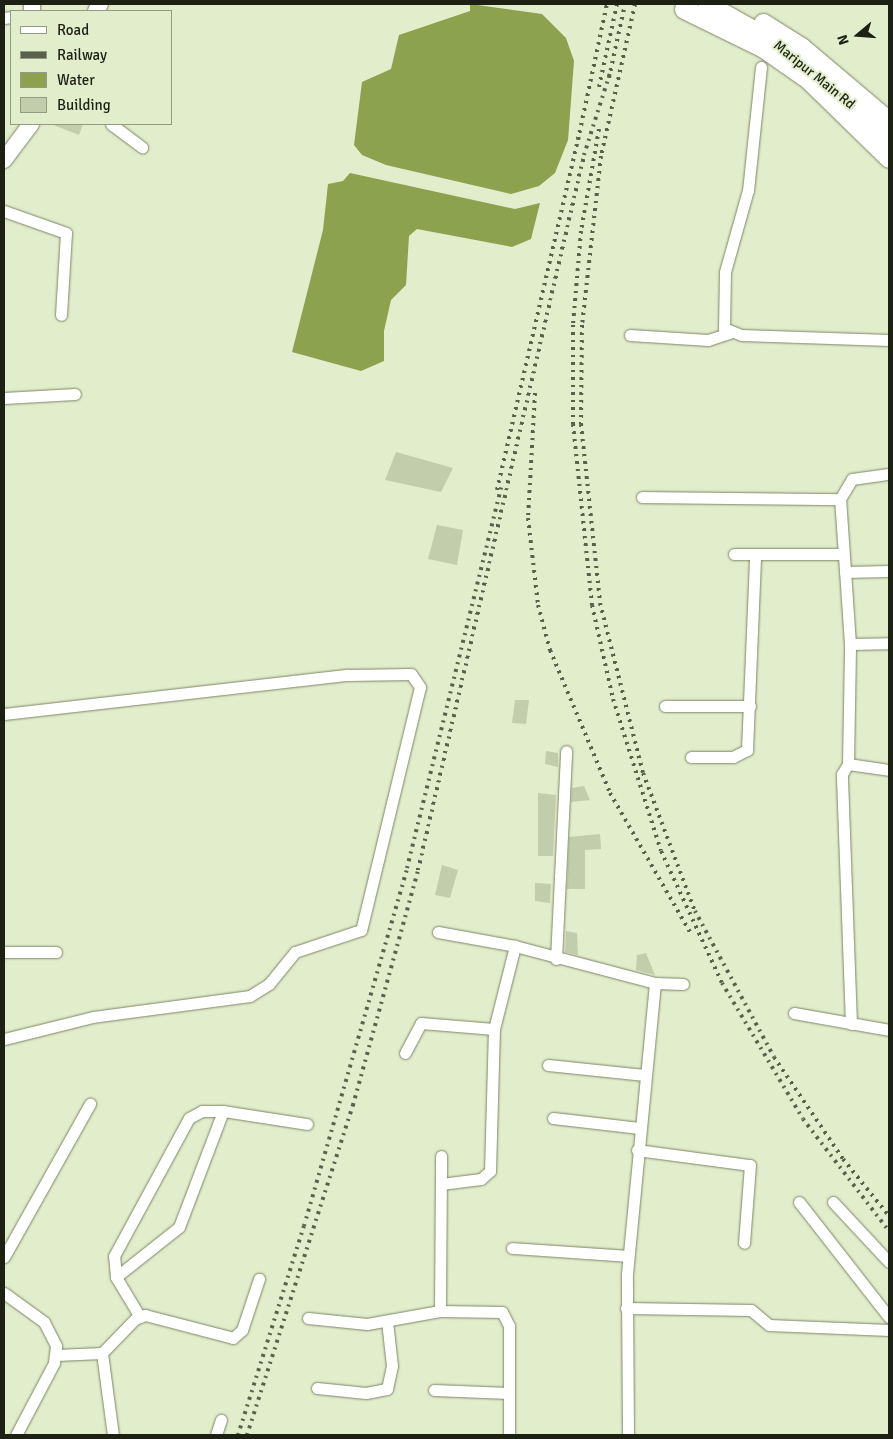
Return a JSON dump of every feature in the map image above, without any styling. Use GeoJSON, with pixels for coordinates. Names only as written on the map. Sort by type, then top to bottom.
{"type":"FeatureCollection","features":[{"type":"Feature","properties":{"kind":"main road","name":"Maripur Main Rd"},"geometry":{"type":"LineString","coordinates":[[707,4],[787,50],[889,139]]}},
{"type":"Feature","properties":{"kind":"main road"},"geometry":{"type":"LineString","coordinates":[[733,4],[801,47],[889,123]]}},
{"type":"Feature","properties":{"kind":"main road"},"geometry":{"type":"LineString","coordinates":[[684,10],[762,47],[808,79],[889,158]]}},
{"type":"Feature","properties":{"kind":"main road"},"geometry":{"type":"LineString","coordinates":[[5,157],[30,125]]}},
{"type":"Feature","properties":{"kind":"street"},"geometry":{"type":"LineString","coordinates":[[730,333],[721,319],[723,287],[748,190],[761,67]]}},
{"type":"Feature","properties":{"kind":"street"},"geometry":{"type":"LineString","coordinates":[[112,125],[142,147]]}},
{"type":"Feature","properties":{"kind":"street"},"geometry":{"type":"LineString","coordinates":[[4,211],[66,233],[62,315]]}},
{"type":"Feature","properties":{"kind":"street"},"geometry":{"type":"LineString","coordinates":[[630,335],[708,340],[730,333],[889,340]]}},
{"type":"Feature","properties":{"kind":"street"},"geometry":{"type":"LineString","coordinates":[[4,398],[75,394]]}},
{"type":"Feature","properties":{"kind":"street"},"geometry":{"type":"LineString","coordinates":[[851,1024],[842,774],[848,764],[850,644],[840,499],[852,479],[889,474]]}},
{"type":"Feature","properties":{"kind":"street"},"geometry":{"type":"LineString","coordinates":[[642,497],[840,499]]}},
{"type":"Feature","properties":{"kind":"street"},"geometry":{"type":"LineString","coordinates":[[734,554],[755,557],[844,554]]}},
{"type":"Feature","properties":{"kind":"street"},"geometry":{"type":"LineString","coordinates":[[691,757],[742,755],[750,741],[755,557]]}},
{"type":"Feature","properties":{"kind":"street"},"geometry":{"type":"LineString","coordinates":[[845,572],[889,571]]}},
{"type":"Feature","properties":{"kind":"street"},"geometry":{"type":"LineString","coordinates":[[850,644],[889,643]]}},
{"type":"Feature","properties":{"kind":"street"},"geometry":{"type":"LineString","coordinates":[[4,714],[348,675],[411,674],[420,687],[362,930],[295,952],[268,984],[250,996],[93,1017],[4,1039]]}},
{"type":"Feature","properties":{"kind":"street"},"geometry":{"type":"LineString","coordinates":[[665,706],[750,706]]}},
{"type":"Feature","properties":{"kind":"street"},"geometry":{"type":"LineString","coordinates":[[556,959],[566,751]]}},
{"type":"Feature","properties":{"kind":"street"},"geometry":{"type":"LineString","coordinates":[[848,764],[889,770]]}},
{"type":"Feature","properties":{"kind":"street"},"geometry":{"type":"LineString","coordinates":[[438,932],[515,946],[556,959],[655,983],[683,984]]}},
{"type":"Feature","properties":{"kind":"street"},"geometry":{"type":"LineString","coordinates":[[441,1184],[482,1179],[490,1171],[494,1029],[515,946]]}},
{"type":"Feature","properties":{"kind":"street"},"geometry":{"type":"LineString","coordinates":[[4,952],[56,952]]}},
{"type":"Feature","properties":{"kind":"street"},"geometry":{"type":"LineString","coordinates":[[628,1435],[626,1308],[628,1256],[644,1076],[655,983]]}},
{"type":"Feature","properties":{"kind":"street"},"geometry":{"type":"LineString","coordinates":[[794,1013],[889,1030]]}},
{"type":"Feature","properties":{"kind":"street"},"geometry":{"type":"LineString","coordinates":[[405,1053],[421,1023],[494,1029]]}},
{"type":"Feature","properties":{"kind":"street"},"geometry":{"type":"LineString","coordinates":[[548,1065],[644,1076]]}},
{"type":"Feature","properties":{"kind":"street"},"geometry":{"type":"LineString","coordinates":[[4,1257],[90,1104]]}},
{"type":"Feature","properties":{"kind":"street"},"geometry":{"type":"LineString","coordinates":[[116,1277],[179,1227],[223,1111]]}},
{"type":"Feature","properties":{"kind":"street"},"geometry":{"type":"LineString","coordinates":[[140,1317],[116,1277],[116,1251],[185,1125],[195,1113],[223,1111],[307,1124]]}},
{"type":"Feature","properties":{"kind":"street"},"geometry":{"type":"LineString","coordinates":[[553,1118],[639,1128]]}},
{"type":"Feature","properties":{"kind":"street"},"geometry":{"type":"LineString","coordinates":[[637,1150],[750,1165],[744,1243]]}},
{"type":"Feature","properties":{"kind":"street"},"geometry":{"type":"LineString","coordinates":[[440,1311],[441,1156]]}},
{"type":"Feature","properties":{"kind":"street"},"geometry":{"type":"LineString","coordinates":[[799,1202],[889,1317]]}},
{"type":"Feature","properties":{"kind":"street"},"geometry":{"type":"LineString","coordinates":[[833,1202],[889,1262]]}},
{"type":"Feature","properties":{"kind":"street"},"geometry":{"type":"LineString","coordinates":[[512,1248],[628,1256]]}},
{"type":"Feature","properties":{"kind":"street"},"geometry":{"type":"LineString","coordinates":[[56,1356],[102,1353],[140,1317],[152,1316],[233,1338],[242,1330],[259,1279]]}},
{"type":"Feature","properties":{"kind":"street"},"geometry":{"type":"LineString","coordinates":[[4,1293],[44,1322],[56,1356],[16,1435]]}},
{"type":"Feature","properties":{"kind":"street"},"geometry":{"type":"LineString","coordinates":[[626,1308],[750,1310],[769,1325],[889,1330]]}},
{"type":"Feature","properties":{"kind":"street"},"geometry":{"type":"LineString","coordinates":[[308,1318],[367,1324],[440,1311],[496,1309],[507,1318],[509,1435]]}},
{"type":"Feature","properties":{"kind":"street"},"geometry":{"type":"LineString","coordinates":[[317,1388],[366,1394],[387,1389],[392,1366],[387,1321]]}},
{"type":"Feature","properties":{"kind":"street"},"geometry":{"type":"LineString","coordinates":[[102,1353],[113,1435]]}},
{"type":"Feature","properties":{"kind":"street"},"geometry":{"type":"LineString","coordinates":[[434,1390],[508,1393]]}},
{"type":"Feature","properties":{"kind":"street"},"geometry":{"type":"LineString","coordinates":[[216,1435],[221,1420]]}},
{"type":"Feature","properties":{"kind":"water"},"geometry":{"type":"Polygon","coordinates":[[[470,4],[542,14],[566,38],[574,61],[568,140],[555,173],[539,186],[511,194],[386,165],[362,155],[354,145],[362,82],[391,69],[399,35],[470,11],[470,4]]]}},
{"type":"Feature","properties":{"kind":"water"},"geometry":{"type":"Polygon","coordinates":[[[350,173],[515,209],[540,203],[531,239],[512,247],[417,229],[409,236],[406,285],[391,300],[384,331],[384,361],[361,371],[292,352],[323,230],[328,184],[343,181],[350,173]]]}},
{"type":"Feature","properties":{"kind":"building"},"geometry":{"type":"Polygon","coordinates":[[[54,125],[83,125],[79,135],[54,125]]]}},
{"type":"Feature","properties":{"kind":"building"},"geometry":{"type":"Polygon","coordinates":[[[396,452],[453,468],[441,492],[385,480],[396,452]]]}},
{"type":"Feature","properties":{"kind":"building"},"geometry":{"type":"Polygon","coordinates":[[[437,525],[463,530],[457,565],[428,559],[437,525]]]}},
{"type":"Feature","properties":{"kind":"building"},"geometry":{"type":"Polygon","coordinates":[[[515,700],[529,700],[526,724],[512,723],[515,700]]]}},
{"type":"Feature","properties":{"kind":"building"},"geometry":{"type":"Polygon","coordinates":[[[546,751],[558,753],[558,767],[545,764],[546,751]]]}},
{"type":"Feature","properties":{"kind":"building"},"geometry":{"type":"Polygon","coordinates":[[[584,786],[590,800],[571,802],[572,788],[584,786]]]}},
{"type":"Feature","properties":{"kind":"building"},"geometry":{"type":"Polygon","coordinates":[[[538,793],[556,795],[553,856],[538,856],[538,793]]]}},
{"type":"Feature","properties":{"kind":"building"},"geometry":{"type":"Polygon","coordinates":[[[600,834],[601,849],[585,850],[585,889],[567,889],[569,837],[600,834]]]}},
{"type":"Feature","properties":{"kind":"building"},"geometry":{"type":"Polygon","coordinates":[[[442,865],[458,870],[450,898],[435,895],[442,865]]]}},
{"type":"Feature","properties":{"kind":"building"},"geometry":{"type":"Polygon","coordinates":[[[535,883],[551,884],[550,903],[535,901],[535,883]]]}},
{"type":"Feature","properties":{"kind":"building"},"geometry":{"type":"Polygon","coordinates":[[[566,931],[577,933],[578,955],[565,952],[566,931]]]}},
{"type":"Feature","properties":{"kind":"building"},"geometry":{"type":"Polygon","coordinates":[[[646,953],[655,975],[636,970],[637,955],[646,953]]]}},
{"type":"Feature","properties":{"kind":"railway"},"geometry":{"type":"LineString","coordinates":[[578,140],[607,4]]}},
{"type":"Feature","properties":{"kind":"railway"},"geometry":{"type":"LineString","coordinates":[[599,87],[617,4]]}},
{"type":"Feature","properties":{"kind":"railway"},"geometry":{"type":"LineString","coordinates":[[609,78],[625,4]]}},
{"type":"Feature","properties":{"kind":"railway"},"geometry":{"type":"LineString","coordinates":[[635,4],[601,156],[582,325],[581,424],[600,603],[643,773],[695,911],[774,1057],[843,1159],[889,1216]]}},
{"type":"Feature","properties":{"kind":"railway"},"geometry":{"type":"LineString","coordinates":[[247,1435],[353,1105],[418,870],[584,155],[611,70]]}},
{"type":"Feature","properties":{"kind":"railway"},"geometry":{"type":"LineString","coordinates":[[599,129],[581,231],[573,325],[573,424],[592,605],[613,699],[661,851],[722,983],[803,1119],[889,1231]]}},
{"type":"Feature","properties":{"kind":"railway"},"geometry":{"type":"LineString","coordinates":[[497,490],[579,134]]}},
{"type":"Feature","properties":{"kind":"railway"},"geometry":{"type":"LineString","coordinates":[[535,393],[528,518],[538,605],[550,650],[610,793],[691,934]]}},
{"type":"Feature","properties":{"kind":"railway"},"geometry":{"type":"LineString","coordinates":[[238,1435],[304,1226],[407,868],[502,484]]}}]}
